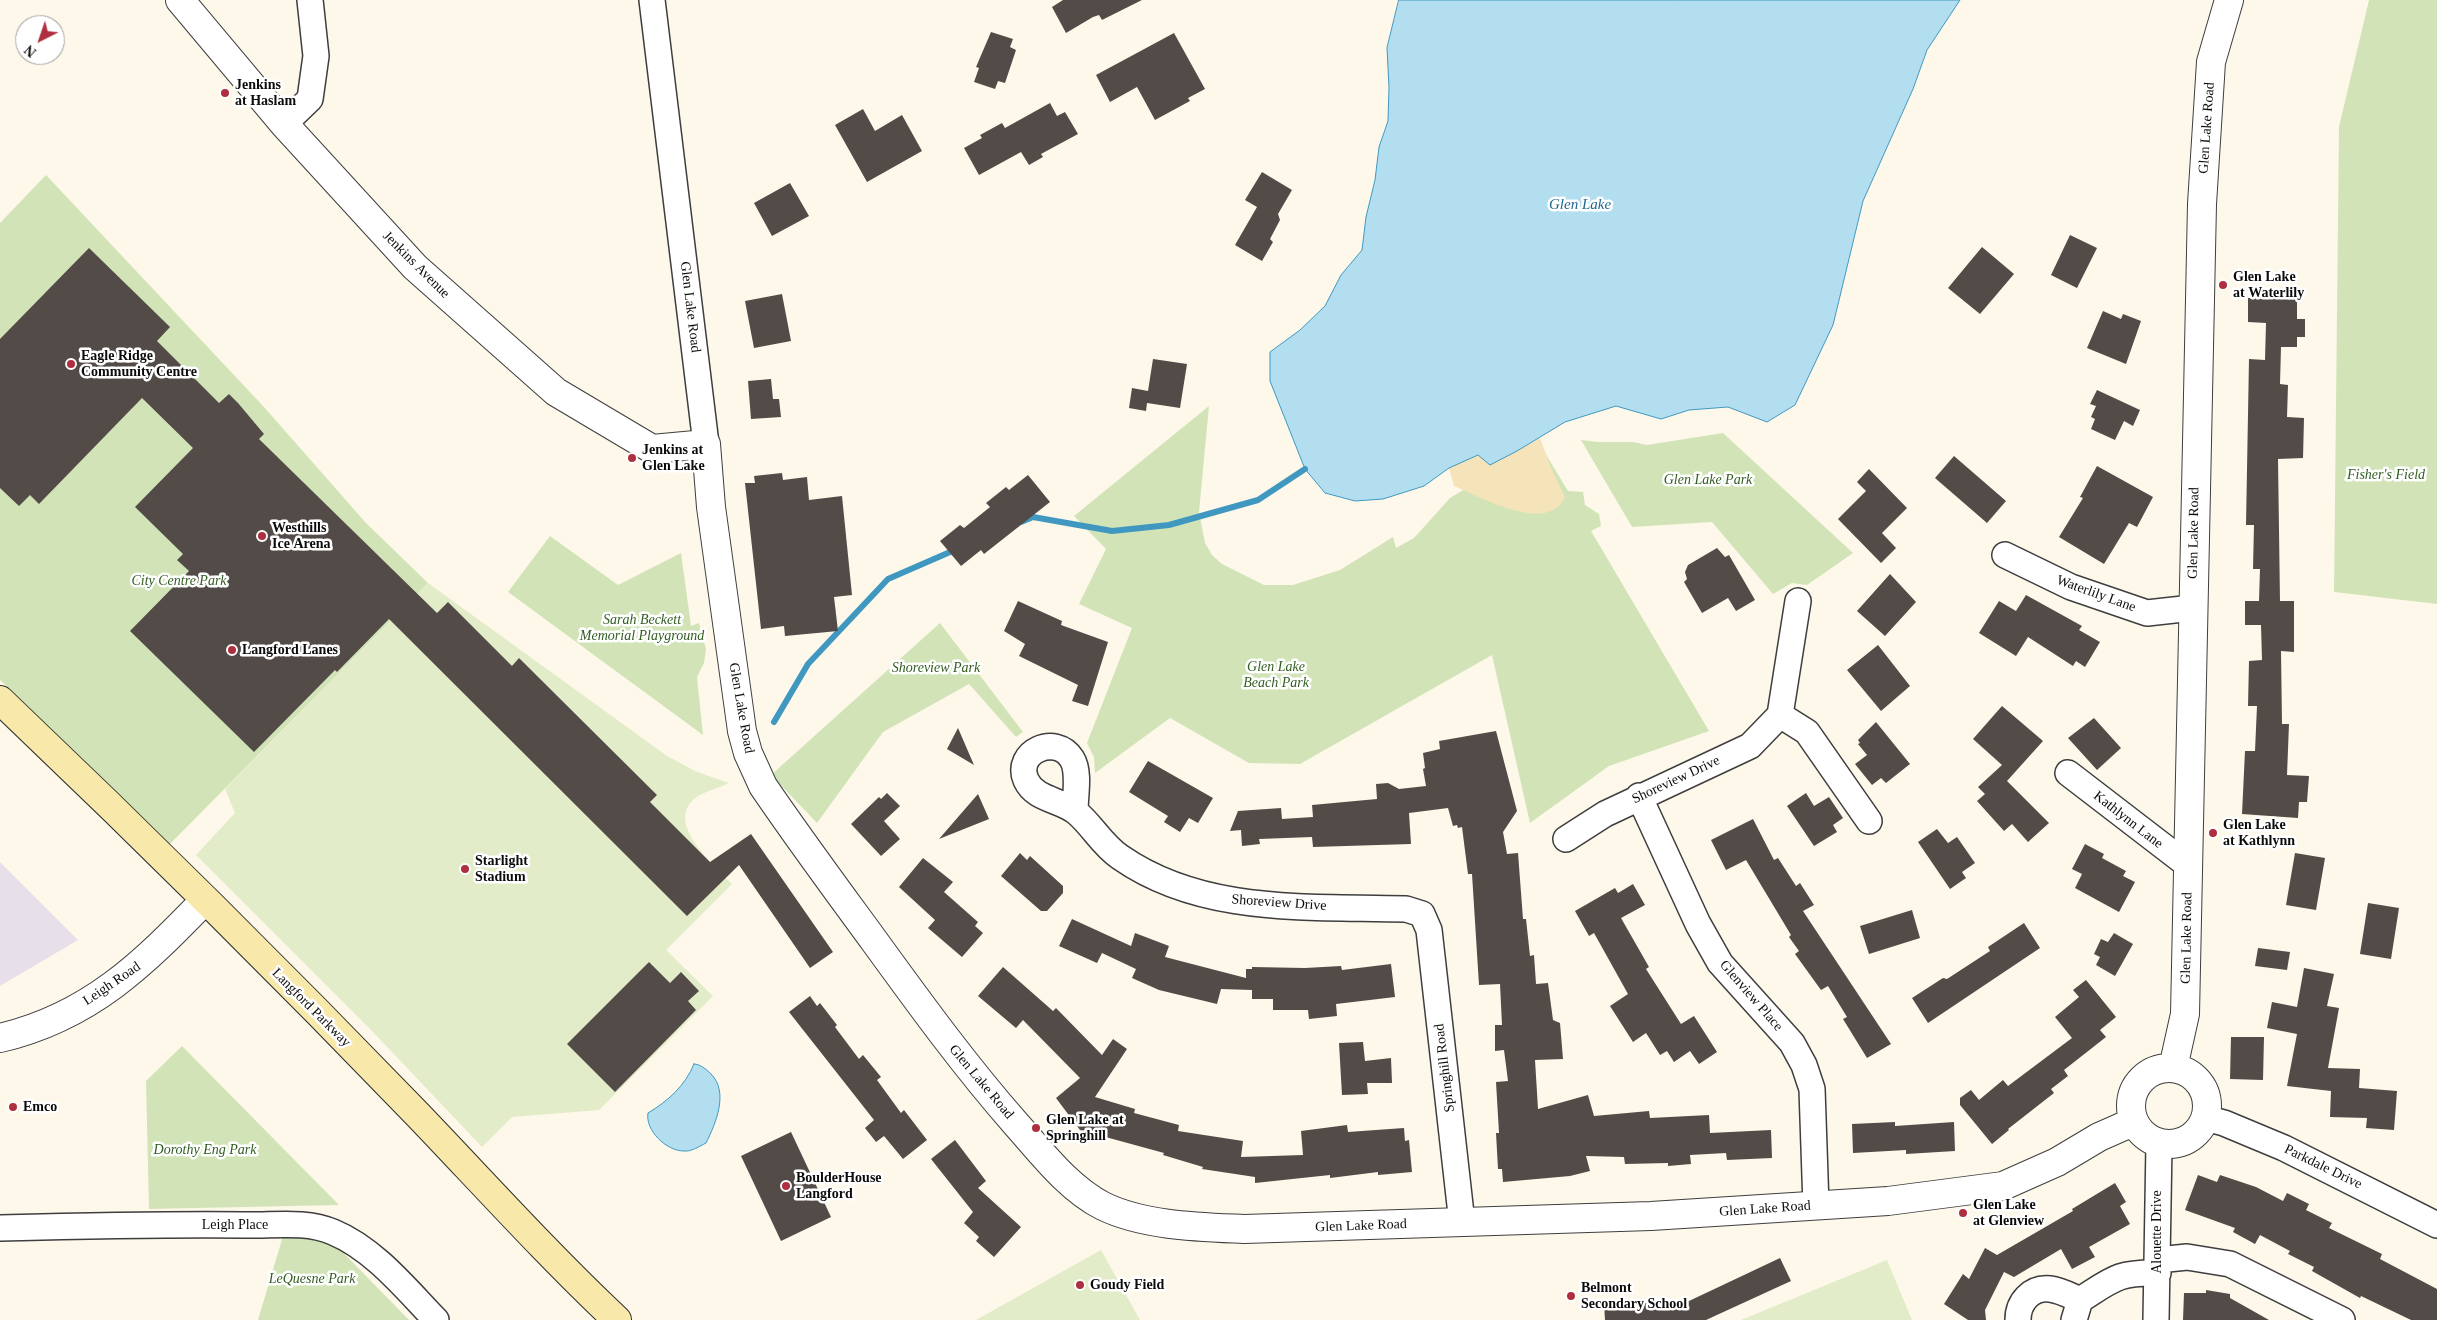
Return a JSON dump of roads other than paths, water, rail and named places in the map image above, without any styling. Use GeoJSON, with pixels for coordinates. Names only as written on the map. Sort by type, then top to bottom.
{"type":"FeatureCollection","features":[{"type":"Feature","properties":{"kind":"main road","name":"Langford Parkway"},"geometry":{"type":"LineString","coordinates":[[0,700],[205,900],[418,1115],[538,1243],[617,1320]]}},
{"type":"Feature","properties":{"kind":"street","name":"Jenkins Avenue"},"geometry":{"type":"LineString","coordinates":[[180,0],[284,124],[414,267],[556,392],[652,449],[706,444]]}},
{"type":"Feature","properties":{"kind":"street"},"geometry":{"type":"LineString","coordinates":[[284,124],[310,99],[316,56],[310,0]]}},
{"type":"Feature","properties":{"kind":"street","name":"Glen Lake Road"},"geometry":{"type":"LineString","coordinates":[[652,0],[706,444],[712,515],[742,731],[754,768],[786,819],[938,1030],[995,1100],[1045,1157],[1080,1192],[1105,1206],[1150,1220],[1199,1227],[1244,1230],[1651,1216],[1816,1206],[1888,1201],[2004,1186],[2058,1162],[2098,1137],[2133,1122]]}},
{"type":"Feature","properties":{"kind":"street","name":"Glen Lake Road"},"geometry":{"type":"LineString","coordinates":[[2173,1068],[2185,1014],[2192,608],[2202,204],[2211,62],[2229,0]]}},
{"type":"Feature","properties":{"kind":"street","name":"Waterlily Lane"},"geometry":{"type":"LineString","coordinates":[[2005,555],[2071,587],[2147,612],[2192,608]]}},
{"type":"Feature","properties":{"kind":"street"},"geometry":{"type":"LineString","coordinates":[[1798,601],[1780,715],[1807,732],[1869,821]]}},
{"type":"Feature","properties":{"kind":"street","name":"Shoreview Drive"},"geometry":{"type":"LineString","coordinates":[[1566,839],[1605,814],[1639,796],[1750,746],[1780,715]]}},
{"type":"Feature","properties":{"kind":"street","name":"Kathlynn Lane"},"geometry":{"type":"LineString","coordinates":[[2068,773],[2189,866]]}},
{"type":"Feature","properties":{"kind":"street","name":"Glenview Place"},"geometry":{"type":"LineString","coordinates":[[1639,796],[1698,924],[1720,962],[1792,1043],[1804,1065],[1812,1089],[1816,1206]]}},
{"type":"Feature","properties":{"kind":"street","name":"Shoreview Drive"},"geometry":{"type":"LineString","coordinates":[[1075,811],[1119,857],[1148,875],[1185,890],[1231,901],[1273,906],[1406,908],[1422,914]]}},
{"type":"Feature","properties":{"kind":"street","name":"Leigh Road"},"geometry":{"type":"LineString","coordinates":[[0,1038],[28,1032],[61,1017],[123,979],[149,958],[205,900]]}},
{"type":"Feature","properties":{"kind":"street","name":"Springhill Road"},"geometry":{"type":"LineString","coordinates":[[1422,914],[1430,930],[1462,1223]]}},
{"type":"Feature","properties":{"kind":"street"},"geometry":{"type":"LineString","coordinates":[[2173,1068],[2182,1070],[2199,1082],[2206,1098],[2207,1113],[2205,1118],[2200,1129],[2186,1141],[2171,1145],[2159,1144],[2145,1137],[2133,1122],[2130,1103],[2139,1081],[2158,1069],[2173,1068]]}},
{"type":"Feature","properties":{"kind":"street","name":"Parkdale Drive"},"geometry":{"type":"LineString","coordinates":[[2205,1118],[2224,1123],[2284,1148],[2437,1225]]}},
{"type":"Feature","properties":{"kind":"street","name":"Alouette Drive"},"geometry":{"type":"LineString","coordinates":[[2156,1320],[2159,1144]]}},
{"type":"Feature","properties":{"kind":"street","name":"Leigh Place"},"geometry":{"type":"LineString","coordinates":[[0,1228],[198,1225],[302,1225],[318,1227],[333,1232],[369,1255],[394,1277],[436,1320]]}},
{"type":"Feature","properties":{"kind":"street"},"geometry":{"type":"LineString","coordinates":[[2018,1320],[2018,1311],[2025,1298],[2036,1290],[2051,1289],[2077,1310],[2116,1277],[2158,1267],[2187,1257],[2230,1264],[2342,1320]]}},
{"type":"Feature","properties":{"kind":"water","name":"Glen Lake"},"geometry":{"type":"Polygon","coordinates":[[[1399,0],[1960,0],[1927,50],[1913,89],[1863,201],[1833,325],[1795,405],[1767,422],[1728,407],[1689,410],[1661,419],[1616,406],[1565,422],[1490,465],[1478,455],[1449,468],[1424,486],[1383,499],[1355,501],[1325,493],[1305,469],[1270,381],[1270,352],[1300,330],[1325,306],[1341,275],[1362,250],[1379,147],[1388,121],[1387,48],[1399,0]]]}},
{"type":"Feature","properties":{"kind":"water"},"geometry":{"type":"Polygon","coordinates":[[[694,1064],[705,1069],[716,1081],[720,1098],[719,1108],[714,1126],[706,1143],[690,1151],[677,1150],[664,1143],[653,1132],[648,1120],[648,1113],[681,1086],[694,1064]]]}},
{"type":"Feature","properties":{"kind":"waterway"},"geometry":{"type":"LineString","coordinates":[[1021,522],[1033,517],[1112,531],[1169,525],[1258,500],[1305,469]]}},
{"type":"Feature","properties":{"kind":"waterway"},"geometry":{"type":"LineString","coordinates":[[774,722],[808,664],[888,579],[957,549]]}},
{"type":"Feature","properties":{"kind":"place","name":"Jenkins at Haslam"},"geometry":{"type":"Point","coordinates":[225,93]}},
{"type":"Feature","properties":{"kind":"place","name":"Glen Lake at Waterlily"},"geometry":{"type":"Point","coordinates":[2223,285]}},
{"type":"Feature","properties":{"kind":"place","name":"Eagle Ridge Community Centre"},"geometry":{"type":"Point","coordinates":[71,364]}},
{"type":"Feature","properties":{"kind":"place","name":"Jenkins at Glen Lake"},"geometry":{"type":"Point","coordinates":[632,458]}},
{"type":"Feature","properties":{"kind":"place","name":"Westhills Ice Arena"},"geometry":{"type":"Point","coordinates":[262,536]}},
{"type":"Feature","properties":{"kind":"place","name":"Langford Lanes"},"geometry":{"type":"Point","coordinates":[232,650]}},
{"type":"Feature","properties":{"kind":"place","name":"Glen Lake at Kathlynn"},"geometry":{"type":"Point","coordinates":[2213,833]}},
{"type":"Feature","properties":{"kind":"place","name":"Starlight Stadium"},"geometry":{"type":"Point","coordinates":[465,869]}},
{"type":"Feature","properties":{"kind":"place","name":"Emco"},"geometry":{"type":"Point","coordinates":[13,1107]}},
{"type":"Feature","properties":{"kind":"place","name":"Glen Lake at Springhill"},"geometry":{"type":"Point","coordinates":[1036,1128]}},
{"type":"Feature","properties":{"kind":"place","name":"BoulderHouse Langford"},"geometry":{"type":"Point","coordinates":[786,1186]}},
{"type":"Feature","properties":{"kind":"place","name":"Glen Lake at Glenview"},"geometry":{"type":"Point","coordinates":[1963,1213]}},
{"type":"Feature","properties":{"kind":"place","name":"Goudy Field"},"geometry":{"type":"Point","coordinates":[1080,1285]}},
{"type":"Feature","properties":{"kind":"place","name":"Belmont Secondary School"},"geometry":{"type":"Point","coordinates":[1571,1296]}},
{"type":"Feature","properties":{"kind":"park label","name":"Fisher's Field"},"geometry":{"type":"Point","coordinates":[2386,475]}},
{"type":"Feature","properties":{"kind":"park label","name":"Glen Lake Park"},"geometry":{"type":"Point","coordinates":[1708,480]}},
{"type":"Feature","properties":{"kind":"park label","name":"City Centre Park"},"geometry":{"type":"Point","coordinates":[179,581]}},
{"type":"Feature","properties":{"kind":"park label","name":"Sarah Beckett Memorial Playground"},"geometry":{"type":"Point","coordinates":[642,628]}},
{"type":"Feature","properties":{"kind":"park label","name":"Shoreview Park"},"geometry":{"type":"Point","coordinates":[936,668]}},
{"type":"Feature","properties":{"kind":"park label","name":"Glen Lake Beach Park"},"geometry":{"type":"Point","coordinates":[1276,676]}},
{"type":"Feature","properties":{"kind":"park label","name":"Dorothy Eng Park"},"geometry":{"type":"Point","coordinates":[205,1150]}},
{"type":"Feature","properties":{"kind":"park label","name":"LeQuesne Park"},"geometry":{"type":"Point","coordinates":[312,1279]}}]}
